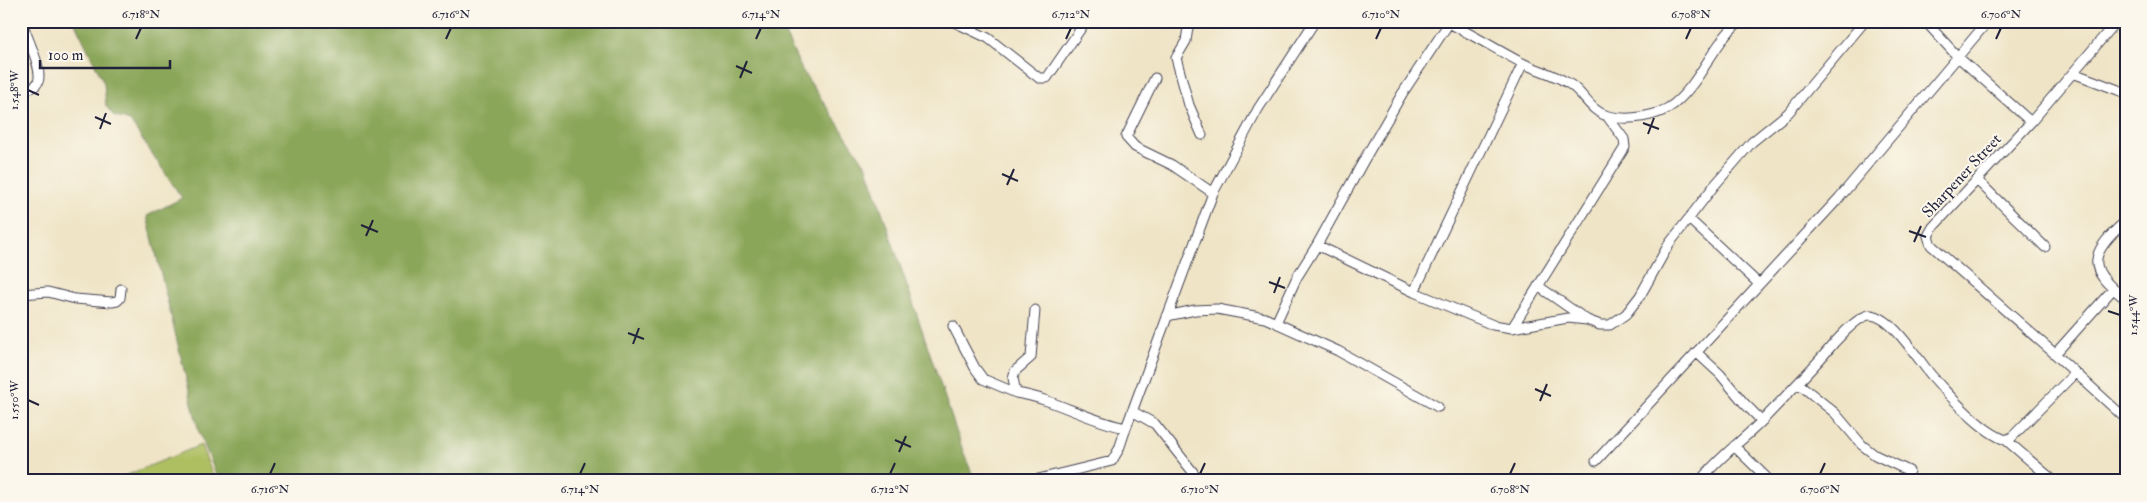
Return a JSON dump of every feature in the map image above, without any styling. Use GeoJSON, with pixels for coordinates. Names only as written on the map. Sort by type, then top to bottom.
{"type":"FeatureCollection","features":[{"type":"Feature","properties":{"kind":"street"},"geometry":{"type":"LineString","coordinates":[[21,90],[37,85],[41,75],[22,21]]}},
{"type":"Feature","properties":{"kind":"street"},"geometry":{"type":"LineString","coordinates":[[952,21],[988,38],[1039,78],[1047,78],[1086,21]]}},
{"type":"Feature","properties":{"kind":"street"},"geometry":{"type":"LineString","coordinates":[[1189,21],[1186,41],[1176,58],[1189,104],[1202,135]]}},
{"type":"Feature","properties":{"kind":"street"},"geometry":{"type":"LineString","coordinates":[[1030,481],[1112,460],[1119,449],[1213,193],[1258,109],[1315,21]]}},
{"type":"Feature","properties":{"kind":"street"},"geometry":{"type":"LineString","coordinates":[[1276,323],[1297,277],[1318,245],[1402,94],[1447,22],[1523,63],[1570,84],[1596,111],[1607,116],[1622,118],[1660,113],[1674,104],[1697,78],[1723,38],[1740,21]]}},
{"type":"Feature","properties":{"kind":"street"},"geometry":{"type":"LineString","coordinates":[[1538,286],[1587,320],[1600,325],[1610,325],[1626,314],[1640,296],[1669,244],[1714,186],[1752,142],[1788,113],[1865,21]]}},
{"type":"Feature","properties":{"kind":"street"},"geometry":{"type":"LineString","coordinates":[[1925,21],[1957,56],[2031,122]]}},
{"type":"Feature","properties":{"kind":"street"},"geometry":{"type":"LineString","coordinates":[[1596,461],[1839,198],[1988,21]]}},
{"type":"Feature","properties":{"kind":"street","name":"Sharpener Street"},"geometry":{"type":"LineString","coordinates":[[2117,21],[2031,122],[1933,227],[1928,236],[1931,246],[2055,354],[2126,419]]}},
{"type":"Feature","properties":{"kind":"street"},"geometry":{"type":"LineString","coordinates":[[1414,292],[1523,63]]}},
{"type":"Feature","properties":{"kind":"street"},"geometry":{"type":"LineString","coordinates":[[2073,73],[2126,93]]}},
{"type":"Feature","properties":{"kind":"street"},"geometry":{"type":"LineString","coordinates":[[1155,78],[1126,137],[1135,147],[1172,165],[1213,193]]}},
{"type":"Feature","properties":{"kind":"street"},"geometry":{"type":"LineString","coordinates":[[1512,328],[1625,147],[1624,139],[1607,116]]}},
{"type":"Feature","properties":{"kind":"street"},"geometry":{"type":"LineString","coordinates":[[1977,180],[2045,248]]}},
{"type":"Feature","properties":{"kind":"street"},"geometry":{"type":"LineString","coordinates":[[1689,220],[1759,284]]}},
{"type":"Feature","properties":{"kind":"street"},"geometry":{"type":"LineString","coordinates":[[2126,221],[2109,238],[2098,254],[2095,263],[2099,274],[2113,290],[2126,299]]}},
{"type":"Feature","properties":{"kind":"street"},"geometry":{"type":"LineString","coordinates":[[1318,245],[1414,292],[1493,325],[1512,328],[1568,318],[1587,320]]}},
{"type":"Feature","properties":{"kind":"street"},"geometry":{"type":"LineString","coordinates":[[21,294],[48,292],[75,299],[112,302],[118,301],[121,289]]}},
{"type":"Feature","properties":{"kind":"street"},"geometry":{"type":"LineString","coordinates":[[2055,354],[2113,290]]}},
{"type":"Feature","properties":{"kind":"street"},"geometry":{"type":"LineString","coordinates":[[1168,316],[1195,310],[1218,309],[1258,316],[1338,351],[1438,406]]}},
{"type":"Feature","properties":{"kind":"street"},"geometry":{"type":"LineString","coordinates":[[1016,393],[1014,384],[1015,371],[1031,357],[1035,310]]}},
{"type":"Feature","properties":{"kind":"street"},"geometry":{"type":"LineString","coordinates":[[1700,481],[1711,467],[1762,421],[1838,339],[1862,317],[1873,315],[1888,324],[1902,338],[1932,375],[1968,414],[1999,438],[2006,440],[2054,481]]}},
{"type":"Feature","properties":{"kind":"street"},"geometry":{"type":"LineString","coordinates":[[953,326],[975,368],[983,379],[1016,393],[1043,398],[1112,425],[1126,428]]}},
{"type":"Feature","properties":{"kind":"street"},"geometry":{"type":"LineString","coordinates":[[1696,352],[1720,374],[1762,421]]}},
{"type":"Feature","properties":{"kind":"street"},"geometry":{"type":"LineString","coordinates":[[2006,440],[2012,437],[2075,373]]}},
{"type":"Feature","properties":{"kind":"street"},"geometry":{"type":"LineString","coordinates":[[1798,383],[1835,413],[1862,445],[1874,455],[1909,471]]}},
{"type":"Feature","properties":{"kind":"street"},"geometry":{"type":"LineString","coordinates":[[1132,411],[1155,424],[1200,481]]}},
{"type":"Feature","properties":{"kind":"street"},"geometry":{"type":"LineString","coordinates":[[1734,446],[1770,481]]}},
{"type":"Feature","properties":{"kind":"green space"},"geometry":{"type":"Polygon","coordinates":[[[74,21],[779,21],[802,70],[867,167],[963,451],[975,481],[219,481],[199,432],[147,216],[182,198],[130,121],[114,116],[106,106],[104,83],[74,21]]]}},
{"type":"Feature","properties":{"kind":"green space"},"geometry":{"type":"Polygon","coordinates":[[[201,445],[215,481],[123,481],[122,477],[201,445]]]}}]}
